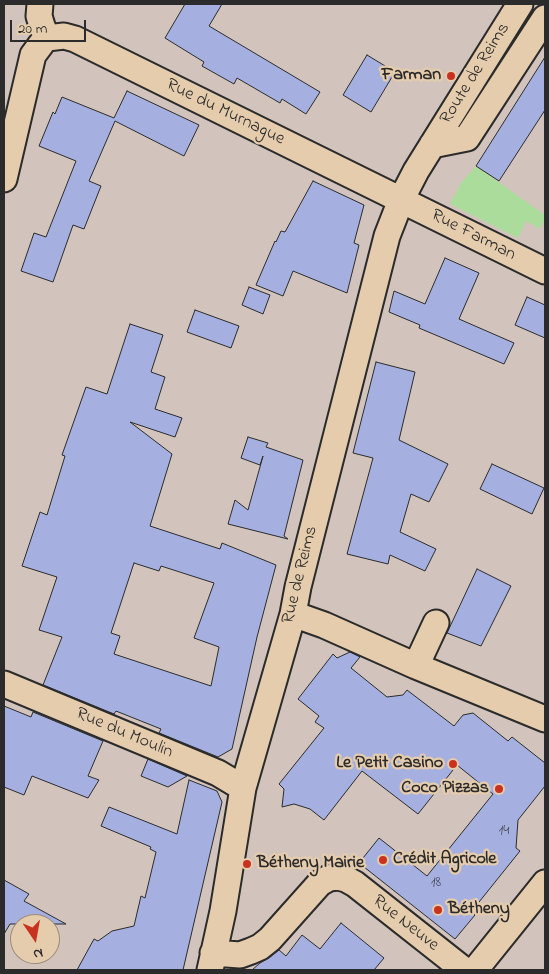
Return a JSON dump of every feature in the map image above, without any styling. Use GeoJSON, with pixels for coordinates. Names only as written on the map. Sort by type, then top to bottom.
{"type":"FeatureCollection","features":[{"type":"Feature","properties":{"kind":"street"},"geometry":{"type":"LineString","coordinates":[[4,179],[8,144],[33,55],[48,38],[39,16],[40,4]]}},
{"type":"Feature","properties":{"kind":"street","name":"Route de Reims"},"geometry":{"type":"LineString","coordinates":[[401,200],[416,171],[520,4]]}},
{"type":"Feature","properties":{"kind":"street","name":"Route de Reims"},"geometry":{"type":"LineString","coordinates":[[432,145],[467,138],[545,18]]}},
{"type":"Feature","properties":{"kind":"street","name":"Rue du Murnague"},"geometry":{"type":"LineString","coordinates":[[48,38],[64,36],[75,39],[401,200]]}},
{"type":"Feature","properties":{"kind":"street","name":"Rue Farman"},"geometry":{"type":"LineString","coordinates":[[401,200],[545,271]]}},
{"type":"Feature","properties":{"kind":"street","name":"Rue de Reims"},"geometry":{"type":"LineString","coordinates":[[346,879],[338,877],[329,878],[320,883],[270,939],[251,951],[211,962],[223,911],[243,788],[293,614],[298,587],[382,252],[401,200]]}},
{"type":"Feature","properties":{"kind":"street"},"geometry":{"type":"LineString","coordinates":[[293,614],[324,625],[416,666],[543,715]]}},
{"type":"Feature","properties":{"kind":"street"},"geometry":{"type":"LineString","coordinates":[[416,666],[436,622]]}},
{"type":"Feature","properties":{"kind":"street","name":"Rue du Moulin"},"geometry":{"type":"LineString","coordinates":[[4,684],[218,773],[243,788]]}},
{"type":"Feature","properties":{"kind":"street","name":"Rue Neuve"},"geometry":{"type":"LineString","coordinates":[[346,879],[464,970]]}},
{"type":"Feature","properties":{"kind":"street"},"geometry":{"type":"LineString","coordinates":[[475,970],[545,883]]}},
{"type":"Feature","properties":{"kind":"green space"},"geometry":{"type":"Polygon","coordinates":[[[476,166],[545,215],[540,229],[526,221],[518,238],[450,204],[461,183],[476,166]]]}},
{"type":"Feature","properties":{"kind":"building"},"geometry":{"type":"Polygon","coordinates":[[[185,4],[222,4],[209,26],[320,92],[306,114],[282,99],[280,103],[237,78],[234,84],[202,66],[204,62],[165,38],[185,4]]]}},
{"type":"Feature","properties":{"kind":"building"},"geometry":{"type":"Polygon","coordinates":[[[367,55],[395,72],[371,112],[343,95],[367,55]]]}},
{"type":"Feature","properties":{"kind":"building"},"geometry":{"type":"Polygon","coordinates":[[[545,57],[545,110],[499,181],[476,166],[545,57]]]}},
{"type":"Feature","properties":{"kind":"building"},"geometry":{"type":"Polygon","coordinates":[[[127,91],[199,125],[184,156],[115,121],[89,181],[101,186],[84,229],[73,225],[53,282],[21,271],[34,233],[46,237],[76,161],[39,146],[53,112],[55,114],[62,97],[114,118],[127,91]]]}},
{"type":"Feature","properties":{"kind":"building"},"geometry":{"type":"Polygon","coordinates":[[[313,181],[364,205],[354,243],[359,245],[347,293],[293,271],[283,296],[256,285],[275,241],[281,231],[285,232],[313,181]]]}},
{"type":"Feature","properties":{"kind":"building"},"geometry":{"type":"Polygon","coordinates":[[[445,258],[479,273],[459,319],[514,343],[504,364],[419,328],[420,325],[389,312],[394,291],[425,304],[445,258]]]}},
{"type":"Feature","properties":{"kind":"building"},"geometry":{"type":"Polygon","coordinates":[[[249,287],[270,295],[263,314],[242,305],[249,287]]]}},
{"type":"Feature","properties":{"kind":"building"},"geometry":{"type":"Polygon","coordinates":[[[527,297],[545,305],[545,338],[515,325],[527,297]]]}},
{"type":"Feature","properties":{"kind":"building"},"geometry":{"type":"Polygon","coordinates":[[[195,310],[239,326],[231,348],[187,332],[195,310]]]}},
{"type":"Feature","properties":{"kind":"building"},"geometry":{"type":"Polygon","coordinates":[[[130,324],[163,335],[151,372],[165,377],[155,409],[182,418],[175,437],[130,422],[172,454],[150,526],[220,549],[222,543],[276,565],[257,637],[232,749],[218,757],[159,733],[161,729],[116,711],[114,714],[43,685],[62,637],[39,630],[57,577],[22,566],[40,512],[47,515],[65,456],[62,455],[86,387],[107,394],[130,324]],[[134,563],[111,633],[120,636],[114,654],[211,686],[219,647],[194,638],[214,583],[161,566],[159,571],[134,563]]]}},
{"type":"Feature","properties":{"kind":"building"},"geometry":{"type":"Polygon","coordinates":[[[376,362],[415,372],[399,440],[448,464],[429,502],[411,494],[400,532],[436,549],[425,571],[390,555],[388,564],[347,554],[373,458],[353,453],[376,362]]]}},
{"type":"Feature","properties":{"kind":"building"},"geometry":{"type":"Polygon","coordinates":[[[248,437],[268,443],[266,447],[303,460],[284,536],[288,539],[228,524],[235,500],[248,510],[263,456],[260,465],[241,458],[248,437]]]}},
{"type":"Feature","properties":{"kind":"building"},"geometry":{"type":"Polygon","coordinates":[[[492,464],[544,488],[532,514],[480,489],[492,464]]]}},
{"type":"Feature","properties":{"kind":"building"},"geometry":{"type":"Polygon","coordinates":[[[477,569],[511,586],[481,646],[447,633],[477,569]]]}},
{"type":"Feature","properties":{"kind":"building"},"geometry":{"type":"Polygon","coordinates":[[[350,652],[360,657],[351,668],[387,697],[403,695],[407,690],[454,726],[463,715],[473,713],[508,741],[512,737],[545,763],[545,786],[518,820],[516,848],[520,851],[471,912],[475,915],[455,939],[359,863],[379,838],[427,876],[493,794],[457,765],[418,814],[362,771],[324,820],[310,809],[294,804],[282,807],[284,789],[279,784],[324,728],[315,722],[319,716],[298,699],[333,654],[337,658],[350,652]]]}},
{"type":"Feature","properties":{"kind":"building"},"geometry":{"type":"Polygon","coordinates":[[[4,706],[31,717],[33,712],[103,741],[88,776],[99,780],[88,798],[32,776],[24,795],[4,787],[4,706]]]}},
{"type":"Feature","properties":{"kind":"building"},"geometry":{"type":"Polygon","coordinates":[[[148,759],[187,776],[168,787],[141,776],[148,759]]]}},
{"type":"Feature","properties":{"kind":"building"},"geometry":{"type":"Polygon","coordinates":[[[189,780],[217,791],[222,802],[183,970],[77,970],[94,939],[98,941],[112,931],[134,926],[141,896],[145,898],[156,852],[150,849],[151,847],[101,826],[109,807],[177,834],[189,780]]]}},
{"type":"Feature","properties":{"kind":"building"},"geometry":{"type":"Polygon","coordinates":[[[4,880],[29,894],[24,901],[48,914],[10,914],[10,924],[4,934],[4,880]]]}},
{"type":"Feature","properties":{"kind":"building"},"geometry":{"type":"Polygon","coordinates":[[[341,923],[384,958],[374,970],[252,970],[279,950],[286,956],[302,935],[320,949],[341,923]]]}},
{"type":"Feature","properties":{"kind":"place","name":"Farman"},"geometry":{"type":"Point","coordinates":[451,76]}},
{"type":"Feature","properties":{"kind":"place","name":"Le Petit Casino"},"geometry":{"type":"Point","coordinates":[453,764]}},
{"type":"Feature","properties":{"kind":"place","name":"Coco Pizzas"},"geometry":{"type":"Point","coordinates":[499,789]}},
{"type":"Feature","properties":{"kind":"place","name":"Crédit Agricole"},"geometry":{"type":"Point","coordinates":[383,860]}},
{"type":"Feature","properties":{"kind":"place","name":"Bétheny Mairie"},"geometry":{"type":"Point","coordinates":[247,864]}},
{"type":"Feature","properties":{"kind":"place","name":"Bétheny"},"geometry":{"type":"Point","coordinates":[438,910]}}]}
